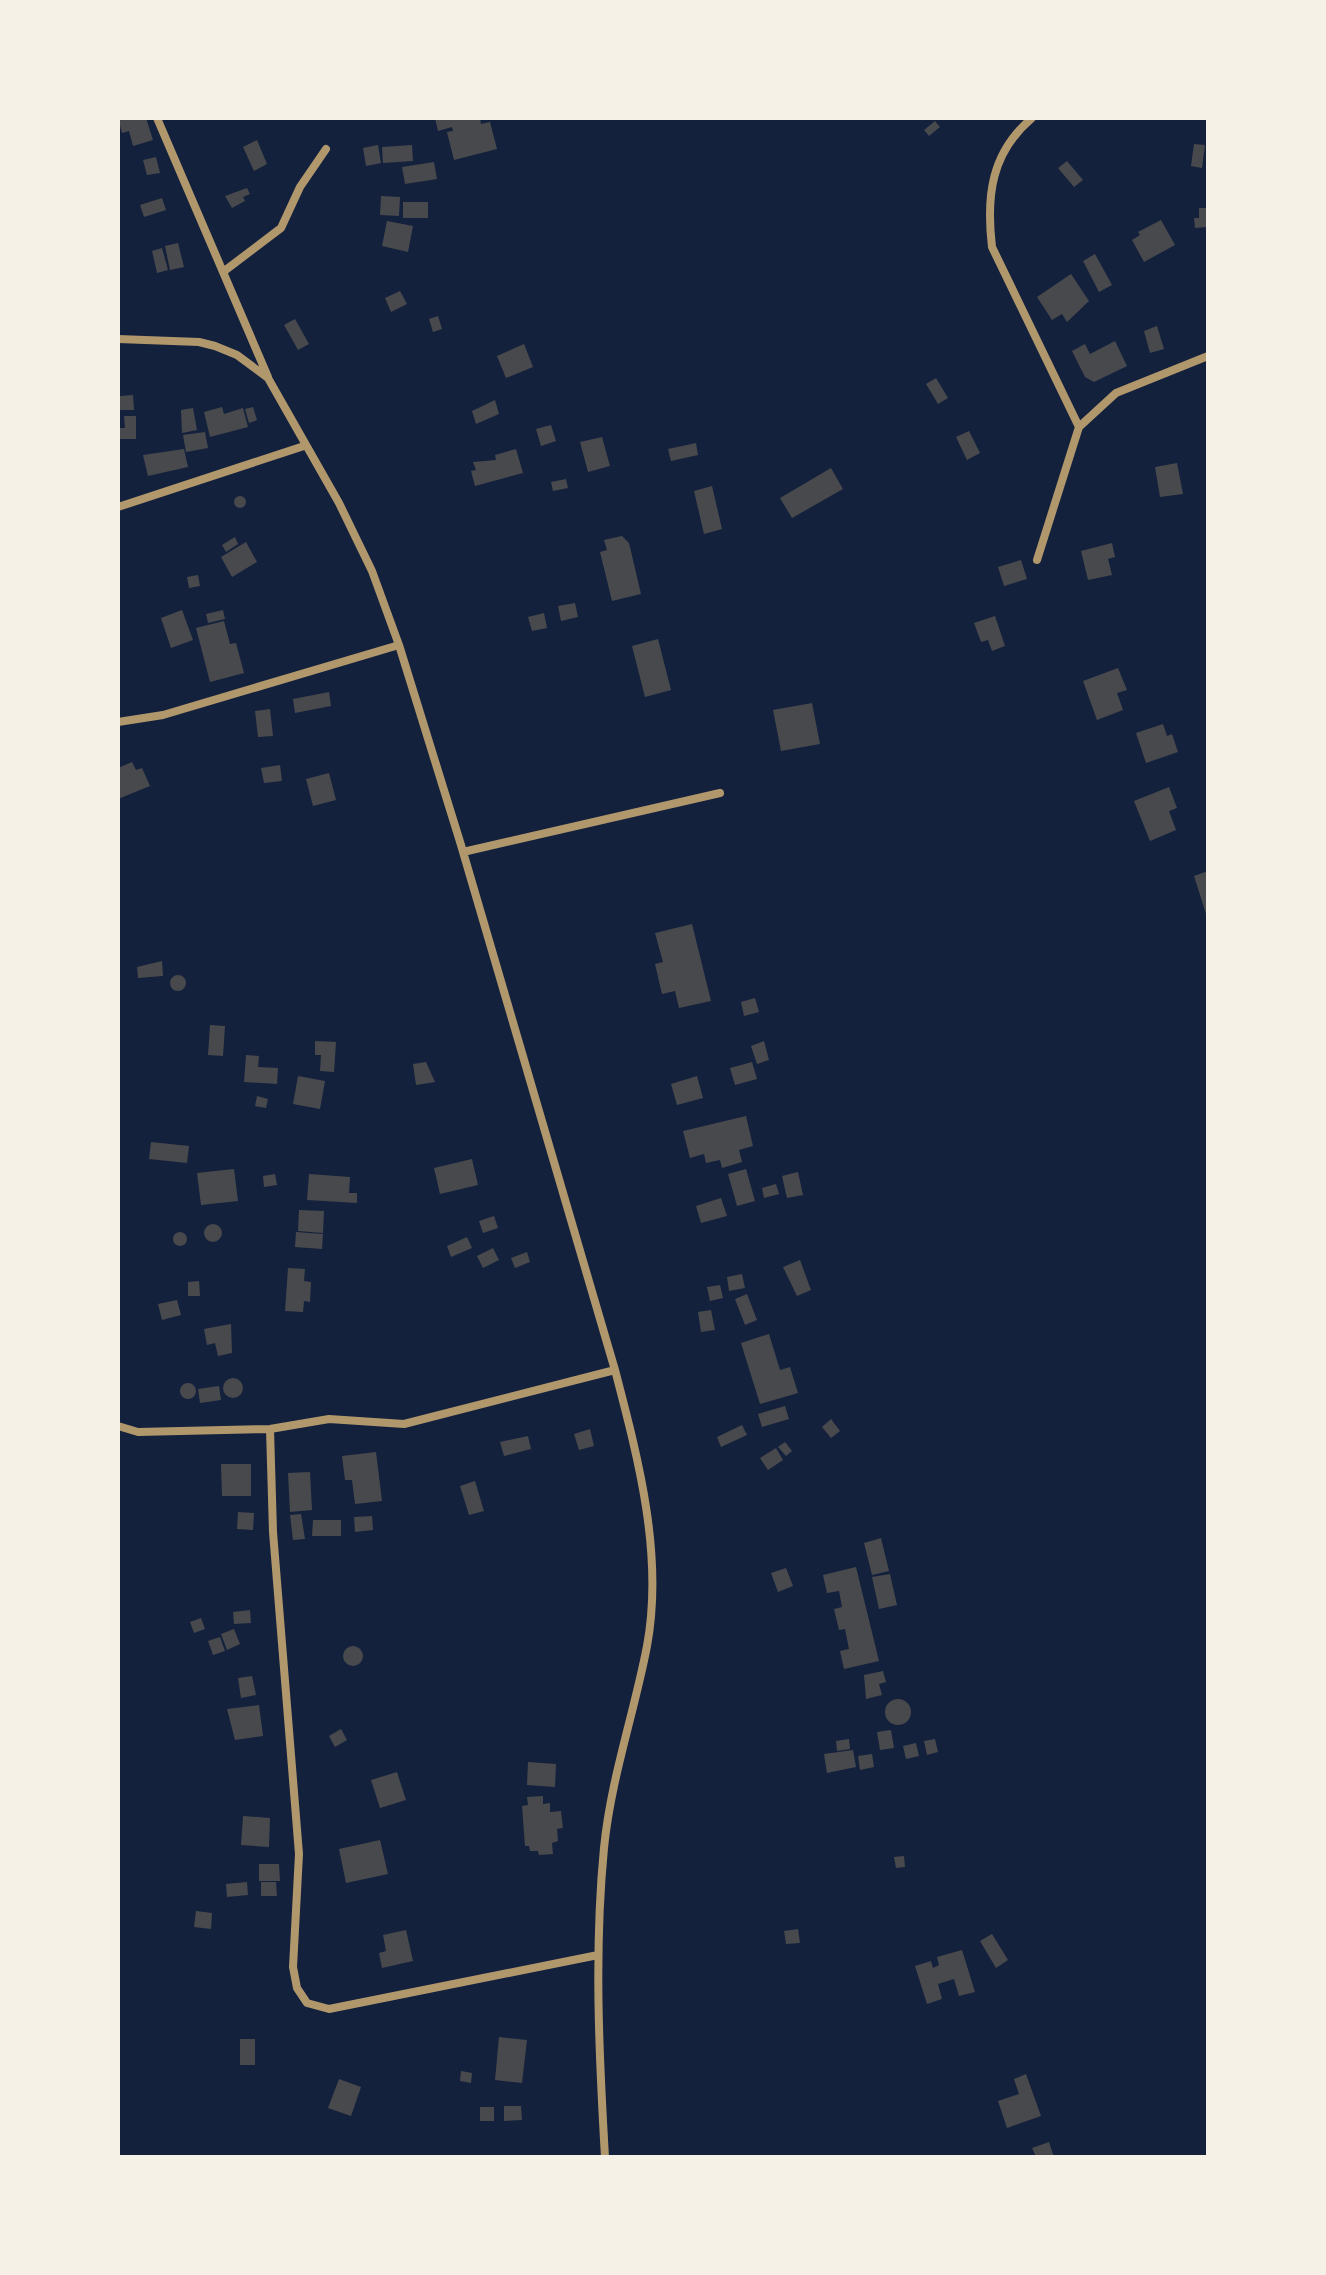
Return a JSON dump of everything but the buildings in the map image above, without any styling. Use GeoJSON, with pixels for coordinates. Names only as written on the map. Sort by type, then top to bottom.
{"type":"FeatureCollection","features":[{"type":"Feature","properties":{"kind":"street"},"geometry":{"type":"LineString","coordinates":[[157,118],[268,378],[339,503],[372,571],[399,645],[463,852],[633,1439],[652,1560],[647,1644],[616,1770],[604,1846],[598,1955],[605,2157]]}},
{"type":"Feature","properties":{"kind":"street"},"geometry":{"type":"LineString","coordinates":[[1032,118],[1007,144],[990,185],[988,214],[992,247],[1079,427]]}},
{"type":"Feature","properties":{"kind":"street"},"geometry":{"type":"LineString","coordinates":[[223,272],[281,228],[300,187],[326,149]]}},
{"type":"Feature","properties":{"kind":"street"},"geometry":{"type":"LineString","coordinates":[[118,339],[199,342],[215,346],[237,355],[268,378]]}},
{"type":"Feature","properties":{"kind":"street"},"geometry":{"type":"LineString","coordinates":[[1037,560],[1079,427],[1116,393],[1208,356]]}},
{"type":"Feature","properties":{"kind":"street"},"geometry":{"type":"LineString","coordinates":[[118,507],[304,446]]}},
{"type":"Feature","properties":{"kind":"street"},"geometry":{"type":"LineString","coordinates":[[118,722],[163,715],[399,645]]}},
{"type":"Feature","properties":{"kind":"street"},"geometry":{"type":"LineString","coordinates":[[463,852],[720,793]]}},
{"type":"Feature","properties":{"kind":"street"},"geometry":{"type":"LineString","coordinates":[[118,1426],[138,1432],[270,1429],[329,1419],[404,1424],[615,1370]]}},
{"type":"Feature","properties":{"kind":"street"},"geometry":{"type":"LineString","coordinates":[[270,1429],[273,1532],[299,1854],[293,1967],[297,1988],[307,2003],[329,2009],[598,1955]]}}]}
